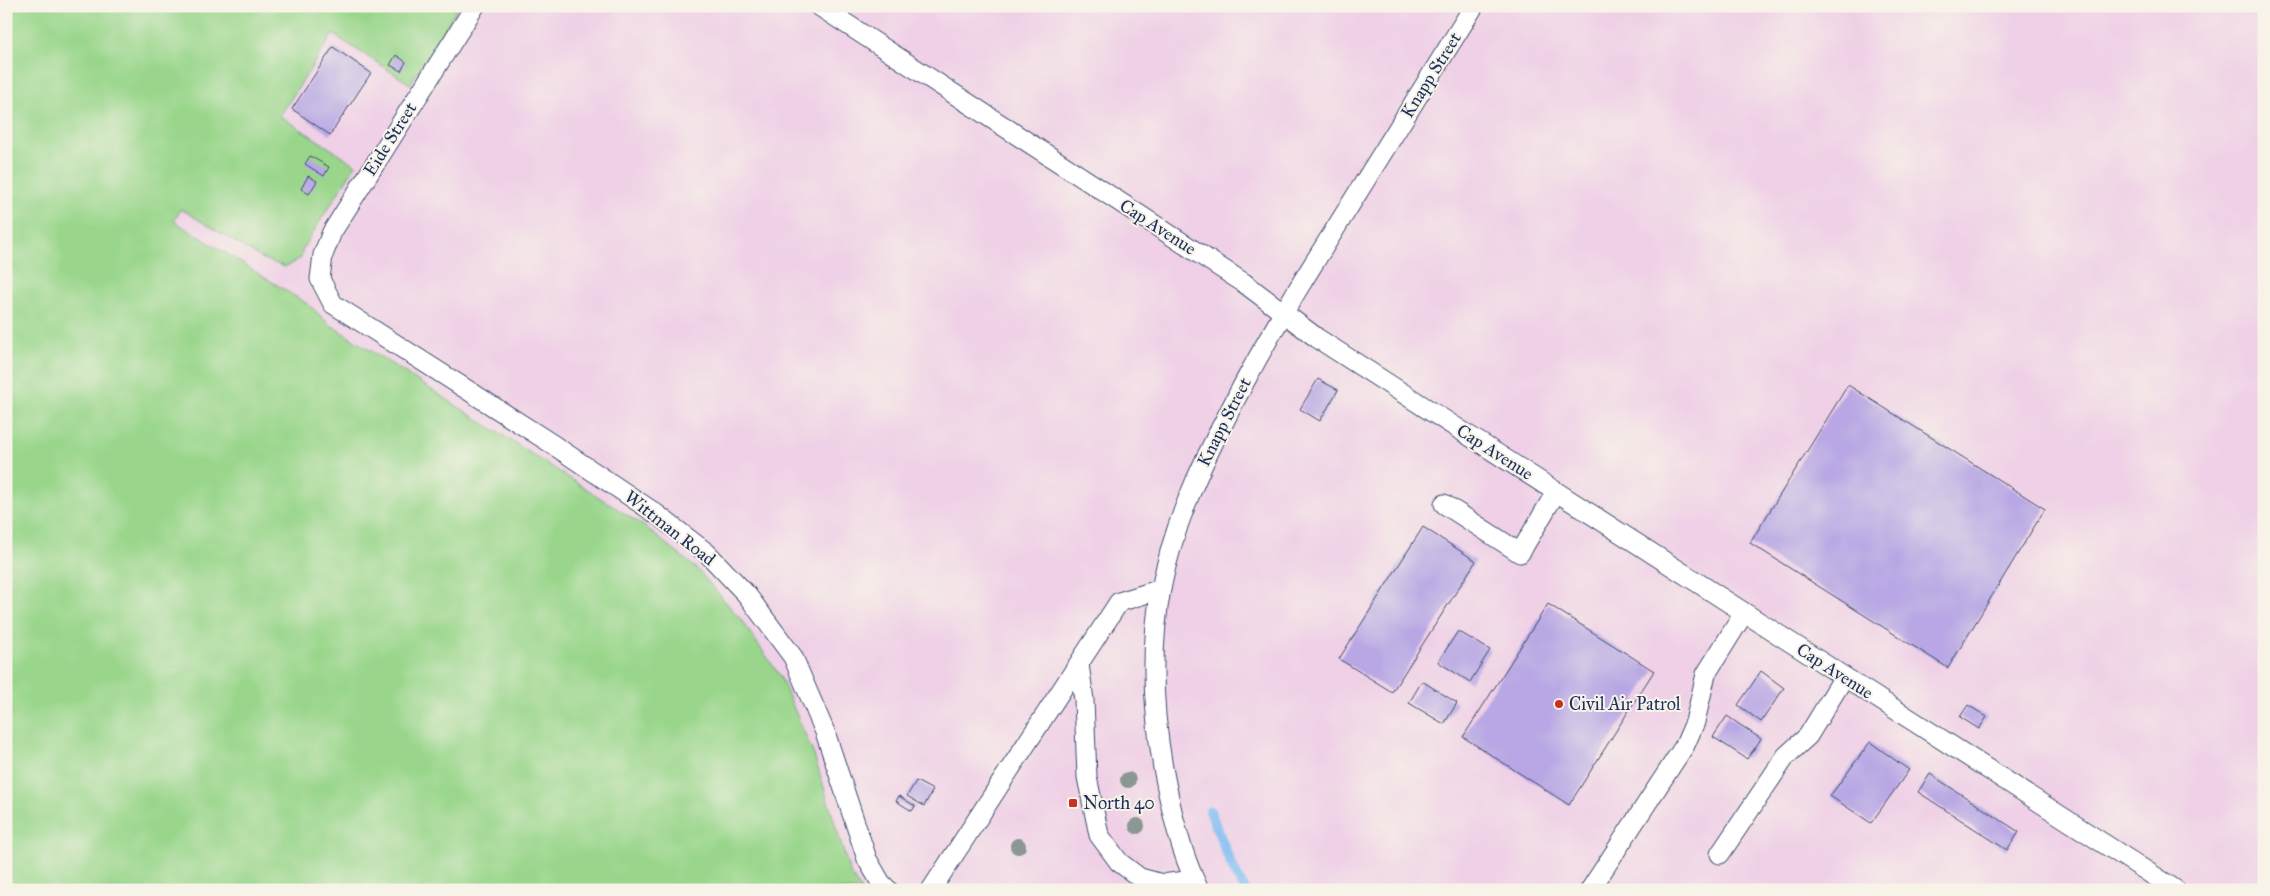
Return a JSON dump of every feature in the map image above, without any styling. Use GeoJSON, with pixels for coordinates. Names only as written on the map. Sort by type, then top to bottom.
{"type":"FeatureCollection","features":[{"type":"Feature","properties":{"kind":"lane","name":"Eide Street"},"geometry":{"type":"LineString","coordinates":[[320,278],[324,255],[332,232],[475,6]]}},
{"type":"Feature","properties":{"kind":"lane","name":"Cap Avenue"},"geometry":{"type":"LineString","coordinates":[[819,6],[930,77],[1284,311],[1317,338],[2176,890]]}},
{"type":"Feature","properties":{"kind":"lane","name":"Knapp Street"},"geometry":{"type":"LineString","coordinates":[[1197,885],[1179,840],[1157,734],[1154,646],[1161,588],[1178,524],[1196,475],[1284,311],[1474,6]]}},
{"type":"Feature","properties":{"kind":"lane","name":"Wittman Road"},"geometry":{"type":"LineString","coordinates":[[320,278],[333,304],[549,442],[655,513],[707,553],[747,594],[793,656],[825,732],[867,859],[881,883],[888,890]]}},
{"type":"Feature","properties":{"kind":"lane"},"geometry":{"type":"LineString","coordinates":[[1444,504],[1520,553],[1556,492]]}},
{"type":"Feature","properties":{"kind":"lane"},"geometry":{"type":"LineString","coordinates":[[931,890],[1119,602],[1161,588]]}},
{"type":"Feature","properties":{"kind":"lane"},"geometry":{"type":"LineString","coordinates":[[1590,890],[1685,745],[1695,722],[1706,674],[1744,613]]}},
{"type":"Feature","properties":{"kind":"lane"},"geometry":{"type":"LineString","coordinates":[[1079,664],[1084,700],[1087,777],[1099,835],[1119,862],[1140,878],[1162,884],[1197,885]]}},
{"type":"Feature","properties":{"kind":"lane"},"geometry":{"type":"LineString","coordinates":[[1720,854],[1786,756],[1808,736],[1844,677]]}},
{"type":"Feature","properties":{"kind":"shaded area"},"geometry":{"type":"Polygon","coordinates":[[[6,6],[2264,6],[2264,890],[224,890],[6,6]]]}},
{"type":"Feature","properties":{"kind":"green space"},"geometry":{"type":"Polygon","coordinates":[[[6,6],[459,6],[410,84],[333,34],[280,116],[356,165],[303,248],[301,258],[285,267],[263,259],[181,209],[174,221],[309,305],[329,324],[644,526],[697,569],[742,621],[780,676],[814,755],[850,873],[861,890],[6,890],[6,6]]]}},
{"type":"Feature","properties":{"kind":"building"},"geometry":{"type":"Polygon","coordinates":[[[333,47],[371,73],[330,135],[292,109],[333,47]]]}},
{"type":"Feature","properties":{"kind":"building"},"geometry":{"type":"Polygon","coordinates":[[[396,55],[406,62],[401,71],[390,65],[396,55]]]}},
{"type":"Feature","properties":{"kind":"building"},"geometry":{"type":"Polygon","coordinates":[[[310,156],[329,167],[324,176],[305,164],[310,156]]]}},
{"type":"Feature","properties":{"kind":"building"},"geometry":{"type":"Polygon","coordinates":[[[308,176],[317,181],[309,194],[301,189],[308,176]]]}},
{"type":"Feature","properties":{"kind":"building"},"geometry":{"type":"Polygon","coordinates":[[[1318,379],[1338,390],[1320,421],[1300,409],[1318,379]]]}},
{"type":"Feature","properties":{"kind":"building"},"geometry":{"type":"Polygon","coordinates":[[[1848,385],[2045,509],[1948,668],[1750,543],[1848,385]]]}},
{"type":"Feature","properties":{"kind":"building"},"geometry":{"type":"Polygon","coordinates":[[[1423,527],[1476,561],[1392,692],[1339,659],[1423,527]]]}},
{"type":"Feature","properties":{"kind":"building","name":"Civil Air Patrol"},"geometry":{"type":"Polygon","coordinates":[[[1548,604],[1654,671],[1569,805],[1463,737],[1548,604]]]}},
{"type":"Feature","properties":{"kind":"building"},"geometry":{"type":"Polygon","coordinates":[[[1458,631],[1490,650],[1470,682],[1438,662],[1458,631]]]}},
{"type":"Feature","properties":{"kind":"building"},"geometry":{"type":"Polygon","coordinates":[[[1761,671],[1784,688],[1761,722],[1738,705],[1761,671]]]}},
{"type":"Feature","properties":{"kind":"building"},"geometry":{"type":"Polygon","coordinates":[[[1422,681],[1457,703],[1444,724],[1409,703],[1422,681]]]}},
{"type":"Feature","properties":{"kind":"building"},"geometry":{"type":"Polygon","coordinates":[[[1968,705],[1987,717],[1979,729],[1960,717],[1968,705]]]}},
{"type":"Feature","properties":{"kind":"building"},"geometry":{"type":"Polygon","coordinates":[[[1727,716],[1761,739],[1747,759],[1713,737],[1727,716]]]}},
{"type":"Feature","properties":{"kind":"building"},"geometry":{"type":"Polygon","coordinates":[[[1870,742],[1909,770],[1871,823],[1830,796],[1870,742]]]}},
{"type":"Feature","properties":{"kind":"building"},"geometry":{"type":"Polygon","coordinates":[[[1930,774],[2019,832],[2007,850],[1918,792],[1930,774]]]}},
{"type":"Feature","properties":{"kind":"building"},"geometry":{"type":"Polygon","coordinates":[[[916,781],[933,790],[924,806],[907,796],[916,781]]]}},
{"type":"Feature","properties":{"kind":"building"},"geometry":{"type":"Polygon","coordinates":[[[899,796],[915,806],[912,811],[896,801],[899,796]]]}},
{"type":"Feature","properties":{"kind":"waterway"},"geometry":{"type":"LineString","coordinates":[[1210,811],[1231,864],[1245,890]]}},
{"type":"Feature","properties":{"kind":"place","name":"Civil Air Patrol"},"geometry":{"type":"Point","coordinates":[1559,704]}},
{"type":"Feature","properties":{"kind":"place","name":"North 40"},"geometry":{"type":"Point","coordinates":[1073,803]}}]}
